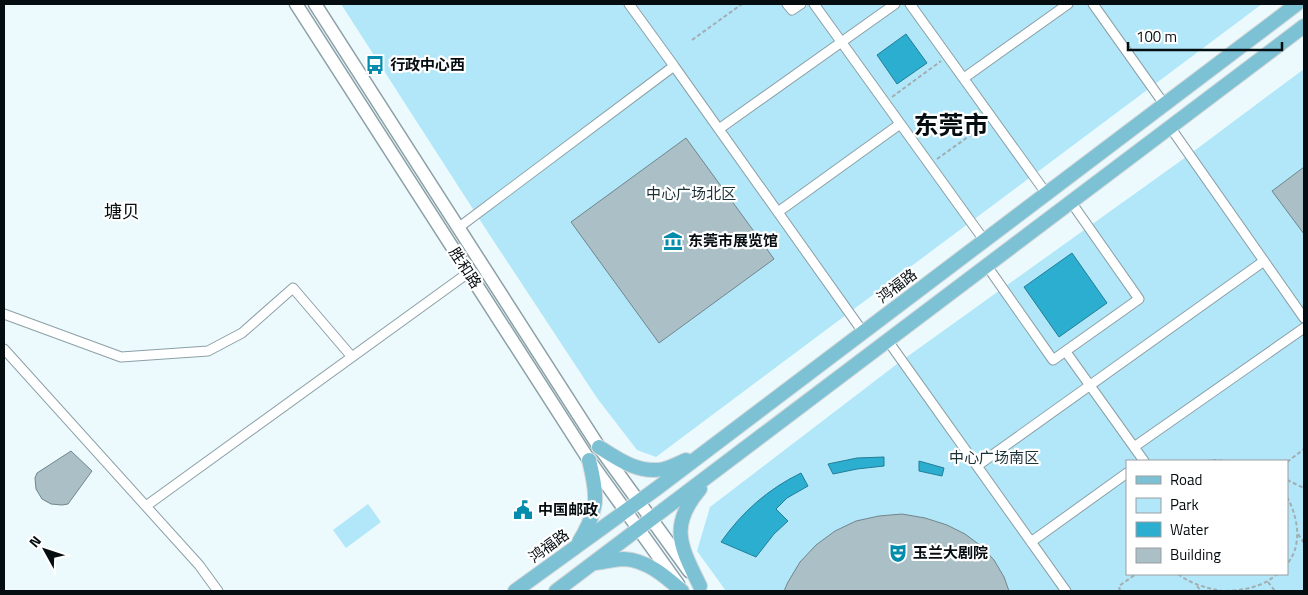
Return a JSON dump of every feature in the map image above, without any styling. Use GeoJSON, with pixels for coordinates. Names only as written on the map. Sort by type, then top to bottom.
{"type":"FeatureCollection","features":[{"type":"Feature","properties":{"kind":"main road","name":"胜和路"},"geometry":{"type":"LineString","coordinates":[[296,4],[589,460],[683,591]]}},
{"type":"Feature","properties":{"kind":"main road","name":"胜和路"},"geometry":{"type":"LineString","coordinates":[[315,4],[599,447],[702,589]]}},
{"type":"Feature","properties":{"kind":"main road","name":"鸿福路"},"geometry":{"type":"LineString","coordinates":[[515,591],[638,502],[1297,4]]}},
{"type":"Feature","properties":{"kind":"main road"},"geometry":{"type":"LineString","coordinates":[[556,591],[1304,26]]}},
{"type":"Feature","properties":{"kind":"main road"},"geometry":{"type":"LineString","coordinates":[[599,447],[624,463],[641,469],[664,469],[703,453]]}},
{"type":"Feature","properties":{"kind":"main road"},"geometry":{"type":"LineString","coordinates":[[576,547],[593,515],[596,498],[595,484],[589,460]]}},
{"type":"Feature","properties":{"kind":"main road"},"geometry":{"type":"LineString","coordinates":[[702,589],[685,556],[679,536],[683,512],[698,491],[719,469]]}},
{"type":"Feature","properties":{"kind":"main road"},"geometry":{"type":"LineString","coordinates":[[593,564],[622,559],[638,561],[663,574],[683,591]]}},
{"type":"Feature","properties":{"kind":"street"},"geometry":{"type":"LineString","coordinates":[[629,4],[863,332]]}},
{"type":"Feature","properties":{"kind":"street"},"geometry":{"type":"LineString","coordinates":[[787,4],[792,10],[801,4]]}},
{"type":"Feature","properties":{"kind":"street"},"geometry":{"type":"LineString","coordinates":[[814,4],[984,240]]}},
{"type":"Feature","properties":{"kind":"street"},"geometry":{"type":"LineString","coordinates":[[719,130],[895,4]]}},
{"type":"Feature","properties":{"kind":"street"},"geometry":{"type":"LineString","coordinates":[[910,4],[1046,193]]}},
{"type":"Feature","properties":{"kind":"street"},"geometry":{"type":"LineString","coordinates":[[964,78],[1068,4]]}},
{"type":"Feature","properties":{"kind":"street"},"geometry":{"type":"LineString","coordinates":[[1093,4],[1164,104]]}},
{"type":"Feature","properties":{"kind":"street"},"geometry":{"type":"LineString","coordinates":[[458,228],[674,66]]}},
{"type":"Feature","properties":{"kind":"street"},"geometry":{"type":"LineString","coordinates":[[778,212],[900,124]]}},
{"type":"Feature","properties":{"kind":"street"},"geometry":{"type":"LineString","coordinates":[[1170,127],[1304,318]]}},
{"type":"Feature","properties":{"kind":"street"},"geometry":{"type":"LineString","coordinates":[[987,266],[1053,360],[1139,299],[1071,202]]}},
{"type":"Feature","properties":{"kind":"street"},"geometry":{"type":"LineString","coordinates":[[977,466],[1264,261]]}},
{"type":"Feature","properties":{"kind":"street"},"geometry":{"type":"LineString","coordinates":[[146,506],[468,273]]}},
{"type":"Feature","properties":{"kind":"street"},"geometry":{"type":"LineString","coordinates":[[4,314],[122,357],[208,351],[242,333],[293,288],[352,357]]}},
{"type":"Feature","properties":{"kind":"street"},"geometry":{"type":"LineString","coordinates":[[1134,447],[1304,328]]}},
{"type":"Feature","properties":{"kind":"street"},"geometry":{"type":"LineString","coordinates":[[888,341],[1066,591]]}},
{"type":"Feature","properties":{"kind":"street"},"geometry":{"type":"LineString","coordinates":[[4,349],[199,565],[218,591]]}},
{"type":"Feature","properties":{"kind":"street"},"geometry":{"type":"LineString","coordinates":[[1066,352],[1143,460]]}},
{"type":"Feature","properties":{"kind":"street"},"geometry":{"type":"LineString","coordinates":[[1031,542],[1126,474]]}},
{"type":"Feature","properties":{"kind":"path"},"geometry":{"type":"LineString","coordinates":[[692,40],[742,4]]}},
{"type":"Feature","properties":{"kind":"path"},"geometry":{"type":"LineString","coordinates":[[884,102],[948,56]]}},
{"type":"Feature","properties":{"kind":"path"},"geometry":{"type":"LineString","coordinates":[[929,165],[993,119]]}},
{"type":"Feature","properties":{"kind":"path"},"geometry":{"type":"LineString","coordinates":[[1288,461],[1304,449]]}},
{"type":"Feature","properties":{"kind":"path"},"geometry":{"type":"LineString","coordinates":[[1288,480],[1304,488]]}},
{"type":"Feature","properties":{"kind":"path"},"geometry":{"type":"LineString","coordinates":[[1288,499],[1296,519],[1298,534],[1292,557],[1288,563]]}},
{"type":"Feature","properties":{"kind":"path"},"geometry":{"type":"LineString","coordinates":[[1298,534],[1304,543]]}},
{"type":"Feature","properties":{"kind":"path"},"geometry":{"type":"LineString","coordinates":[[1120,591],[1119,586],[1135,575]]}},
{"type":"Feature","properties":{"kind":"path"},"geometry":{"type":"LineString","coordinates":[[1180,575],[1206,588],[1222,591]]}},
{"type":"Feature","properties":{"kind":"path"},"geometry":{"type":"LineString","coordinates":[[1226,591],[1246,590],[1268,582],[1276,575]]}},
{"type":"Feature","properties":{"kind":"path"},"geometry":{"type":"LineString","coordinates":[[1268,582],[1275,591]]}},
{"type":"Feature","properties":{"kind":"path"},"geometry":{"type":"LineString","coordinates":[[1196,584],[1201,591]]}},
{"type":"Feature","properties":{"kind":"green space","name":"中心广场北区"},"geometry":{"type":"Polygon","coordinates":[[[341,4],[1262,4],[656,457],[637,450],[597,398],[341,4]]]}},
{"type":"Feature","properties":{"kind":"green space","name":"中心广场南区"},"geometry":{"type":"Polygon","coordinates":[[[1304,69],[1304,591],[726,591],[697,551],[710,507],[897,364],[1186,157],[1304,69]]]}},
{"type":"Feature","properties":{"kind":"green space"},"geometry":{"type":"Polygon","coordinates":[[[368,504],[381,522],[346,548],[333,530],[368,504]]]}},
{"type":"Feature","properties":{"kind":"water"},"geometry":{"type":"Polygon","coordinates":[[[906,34],[927,63],[897,84],[877,55],[906,34]]]}},
{"type":"Feature","properties":{"kind":"water"},"geometry":{"type":"Polygon","coordinates":[[[1072,253],[1107,303],[1059,337],[1024,287],[1072,253]]]}},
{"type":"Feature","properties":{"kind":"water"},"geometry":{"type":"Polygon","coordinates":[[[884,457],[884,466],[833,474],[828,464],[857,458],[884,457]]]}},
{"type":"Feature","properties":{"kind":"water"},"geometry":{"type":"Polygon","coordinates":[[[919,461],[944,468],[942,476],[919,471],[919,461]]]}},
{"type":"Feature","properties":{"kind":"water"},"geometry":{"type":"Polygon","coordinates":[[[801,473],[808,486],[787,498],[776,509],[788,521],[774,534],[756,557],[721,542],[756,502],[778,486],[801,473]]]}},
{"type":"Feature","properties":{"kind":"building","name":"东莞市展览馆"},"geometry":{"type":"Polygon","coordinates":[[[686,138],[774,259],[659,343],[571,222],[686,138]]]}},
{"type":"Feature","properties":{"kind":"building"},"geometry":{"type":"Polygon","coordinates":[[[1304,167],[1304,234],[1272,191],[1304,167]]]}},
{"type":"Feature","properties":{"kind":"building"},"geometry":{"type":"Polygon","coordinates":[[[71,451],[92,471],[68,504],[51,504],[42,499],[36,489],[35,478],[37,473],[71,451]]]}},
{"type":"Feature","properties":{"kind":"building","name":"玉兰大剧院"},"geometry":{"type":"Polygon","coordinates":[[[902,514],[925,518],[947,525],[965,534],[981,546],[994,560],[1004,577],[1009,591],[784,591],[800,562],[816,545],[835,531],[856,521],[902,514]]]}},
{"type":"Feature","properties":{"kind":"place","name":"行政中心西"},"geometry":{"type":"Point","coordinates":[375,65]}},
{"type":"Feature","properties":{"kind":"place","name":"东莞市展览馆"},"geometry":{"type":"Point","coordinates":[673,241]}},
{"type":"Feature","properties":{"kind":"place","name":"中国邮政"},"geometry":{"type":"Point","coordinates":[523,510]}},
{"type":"Feature","properties":{"kind":"place","name":"玉兰大剧院"},"geometry":{"type":"Point","coordinates":[898,553]}},
{"type":"Feature","properties":{"kind":"district","name":"东莞市"},"geometry":{"type":"Point","coordinates":[951,125]}},
{"type":"Feature","properties":{"kind":"district","name":"塘贝"},"geometry":{"type":"Point","coordinates":[122,212]}}]}
